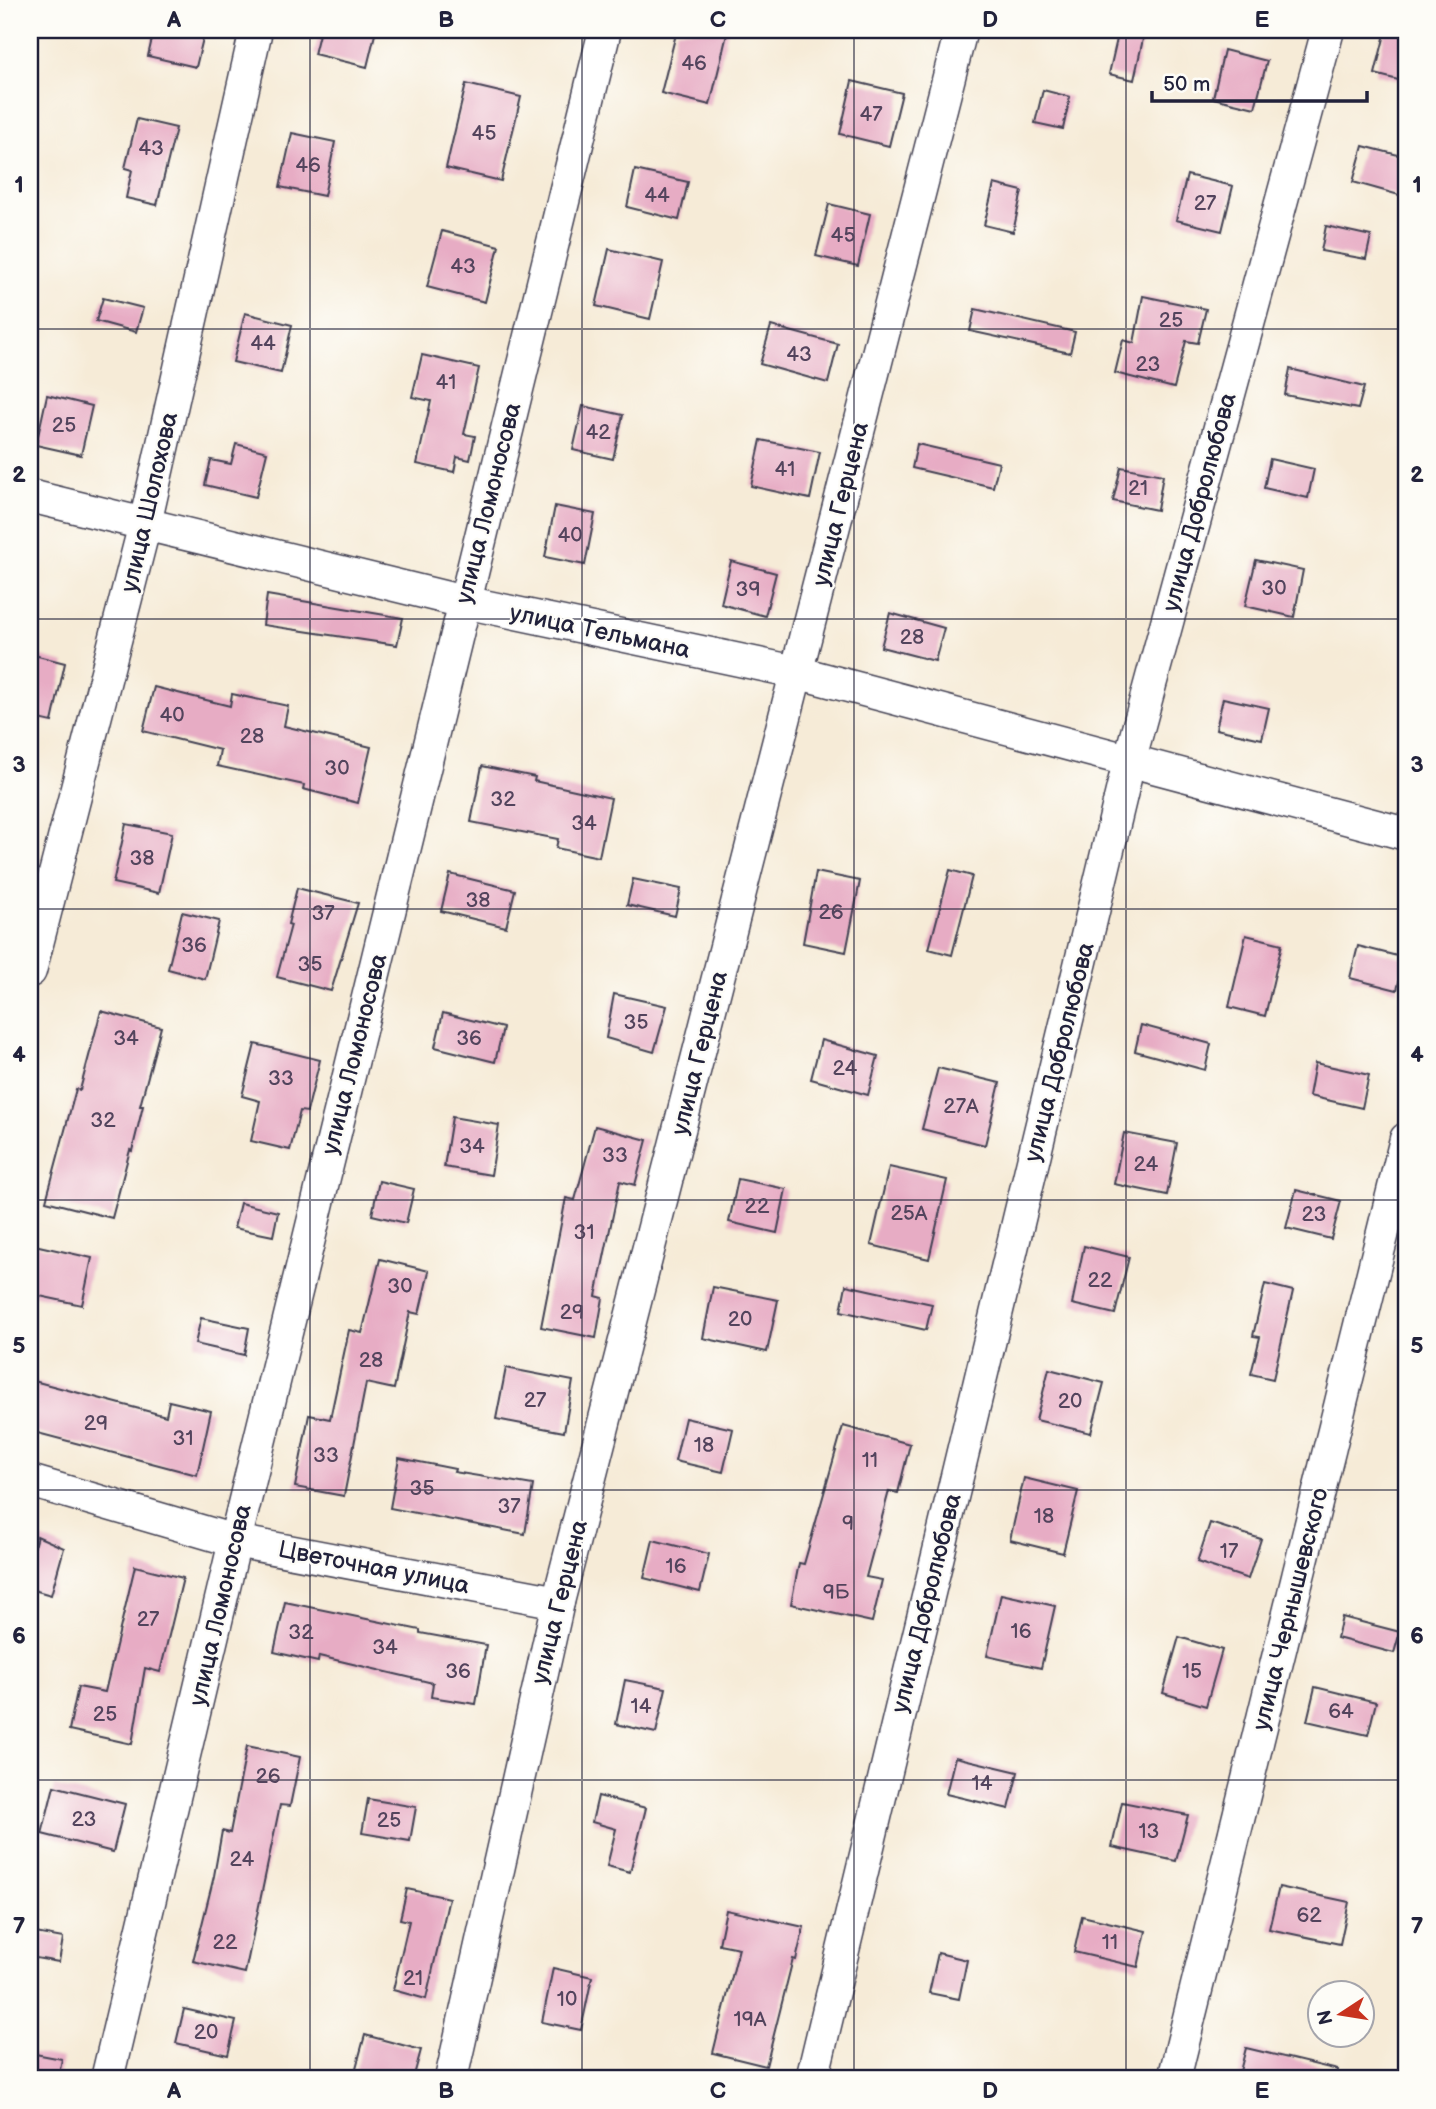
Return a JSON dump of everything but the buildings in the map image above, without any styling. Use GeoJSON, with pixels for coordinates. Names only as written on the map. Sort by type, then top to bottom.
{"type":"FeatureCollection","features":[{"type":"Feature","properties":{"kind":"street","name":"улица Шолохова"},"geometry":{"type":"LineString","coordinates":[[30,971],[145,524],[256,30]]}},
{"type":"Feature","properties":{"kind":"street","name":"улица Ломоносова"},"geometry":{"type":"LineString","coordinates":[[107,2079],[235,1541],[605,30]]}},
{"type":"Feature","properties":{"kind":"street","name":"улица Герцена"},"geometry":{"type":"LineString","coordinates":[[451,2079],[558,1602],[961,30]]}},
{"type":"Feature","properties":{"kind":"street","name":"улица Добролюбова"},"geometry":{"type":"LineString","coordinates":[[812,2079],[1129,762],[1328,30]]}},
{"type":"Feature","properties":{"kind":"street","name":"улица Тельмана"},"geometry":{"type":"LineString","coordinates":[[30,496],[464,602],[796,672],[1406,834]]}},
{"type":"Feature","properties":{"kind":"street","name":"улица Чернышевского"},"geometry":{"type":"LineString","coordinates":[[1174,2079],[1406,1139]]}},
{"type":"Feature","properties":{"kind":"street","name":"Цветочная улица"},"geometry":{"type":"LineString","coordinates":[[30,1481],[235,1541],[558,1602]]}}]}
